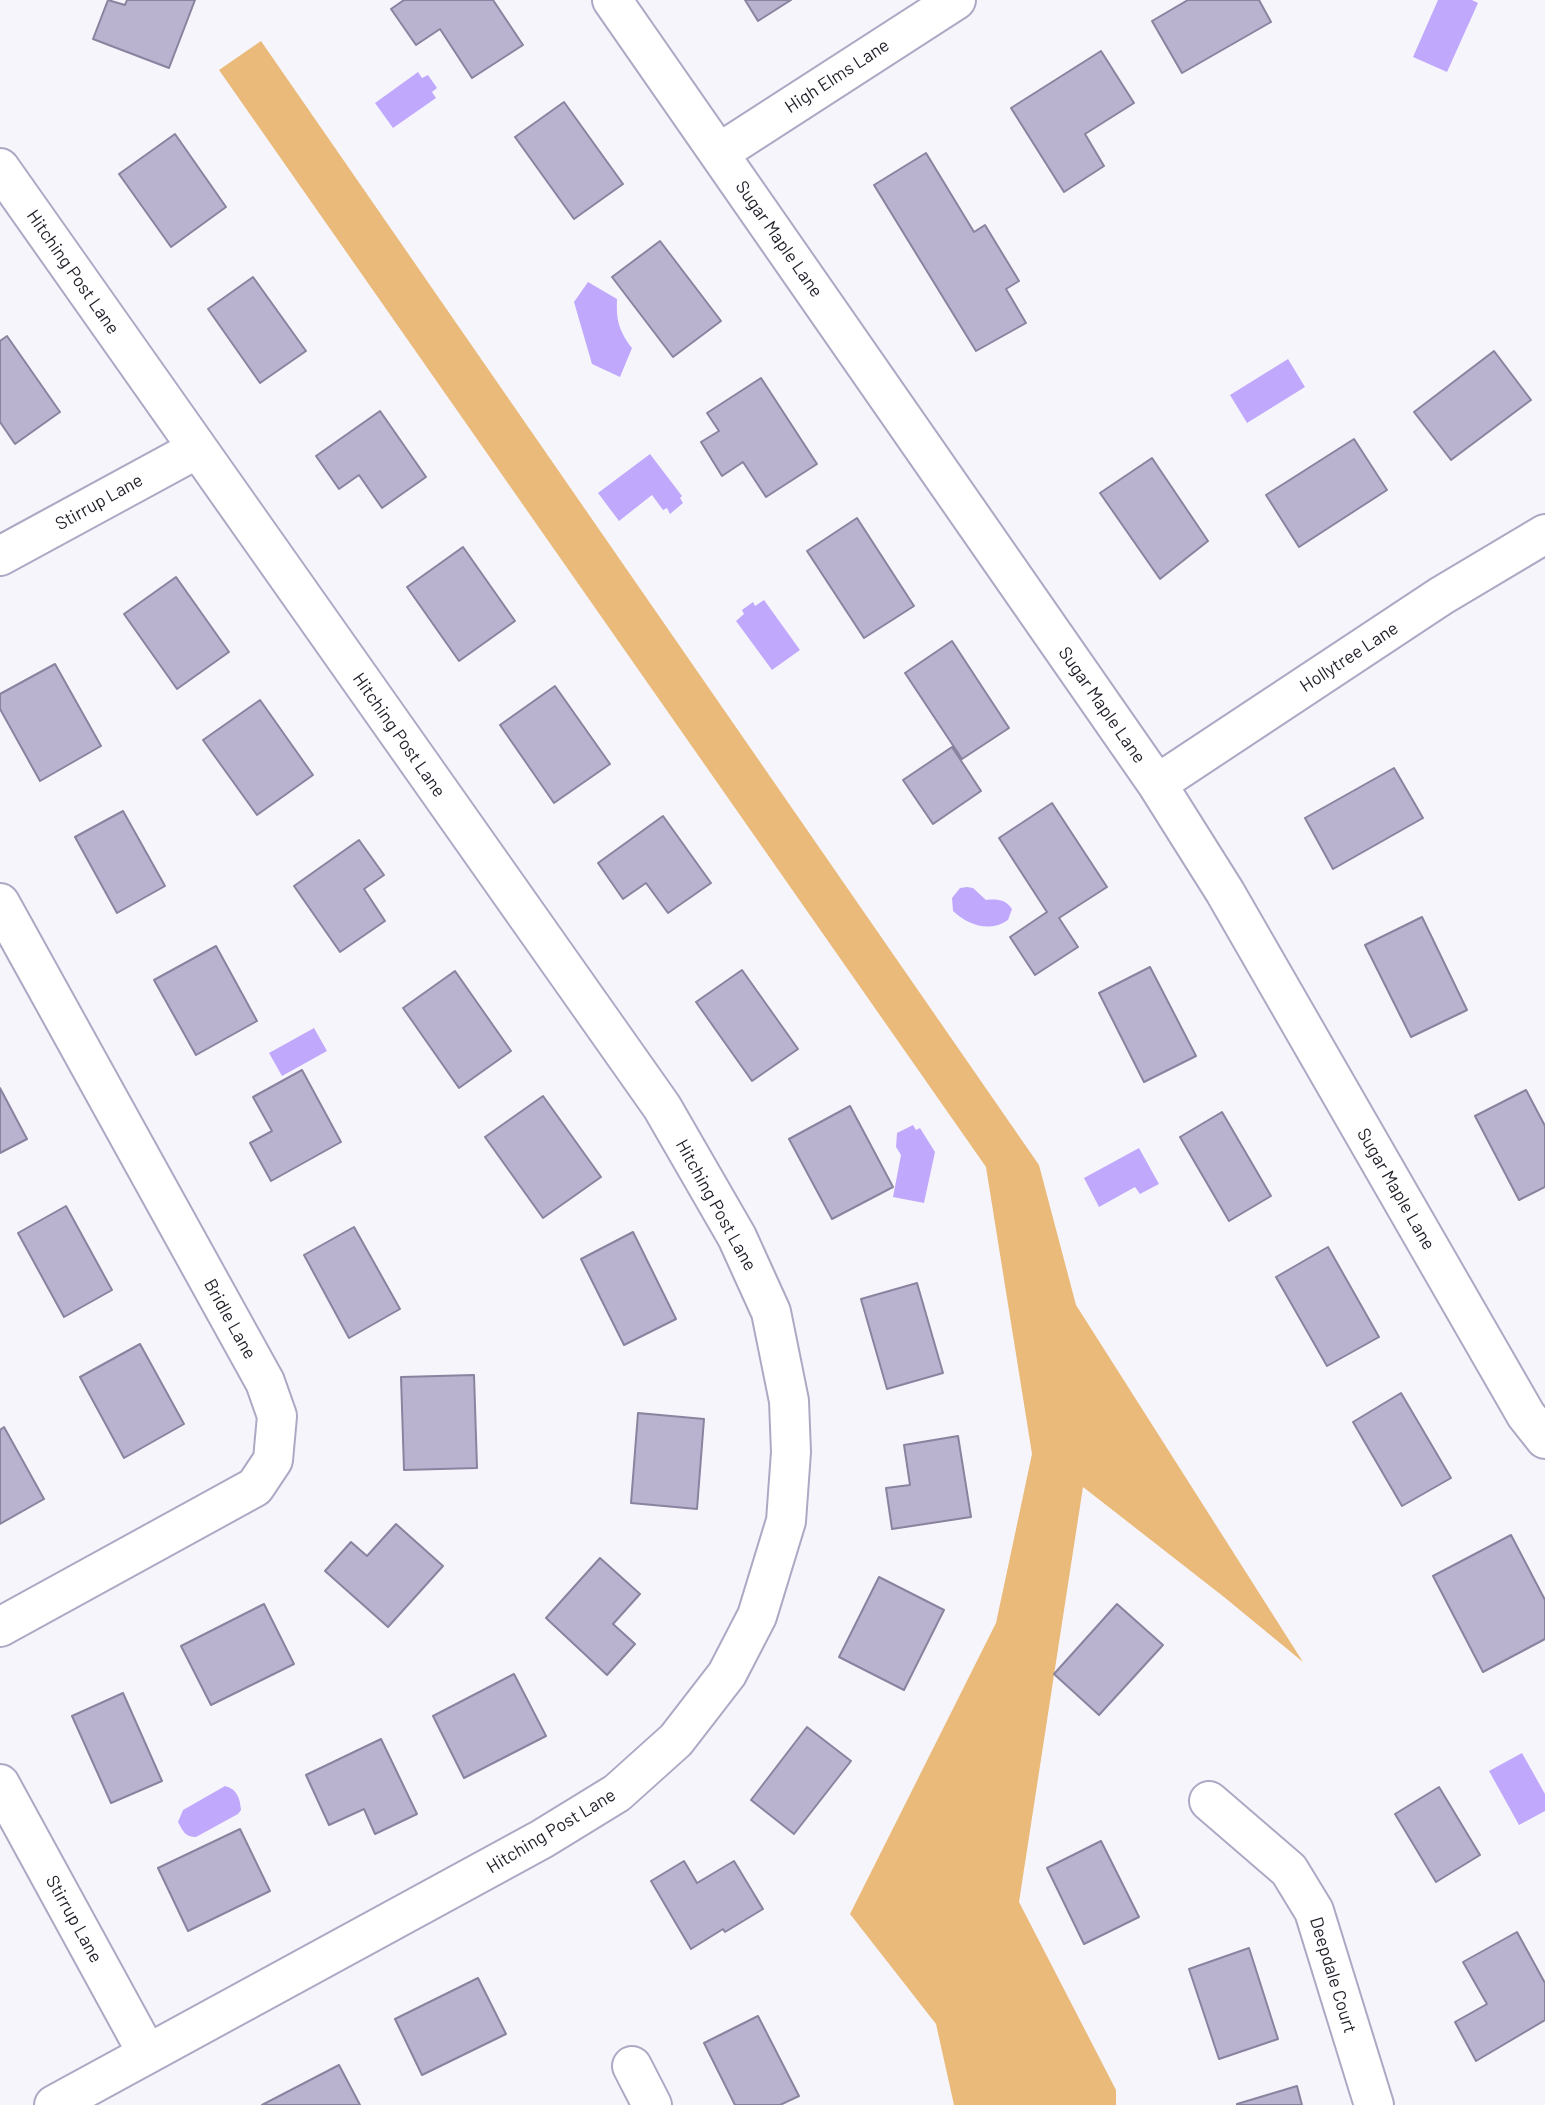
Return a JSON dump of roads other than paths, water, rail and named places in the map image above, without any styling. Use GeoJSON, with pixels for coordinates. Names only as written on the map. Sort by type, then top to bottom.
{"type":"FeatureCollection","features":[{"type":"Feature","properties":{"kind":"street","name":"Sugar Maple Lane"},"geometry":{"type":"LineString","coordinates":[[612,0],[1157,784],[1226,892],[1526,1415],[1545,1439]]}},
{"type":"Feature","properties":{"kind":"street","name":"High Elms Lane"},"geometry":{"type":"LineString","coordinates":[[719,153],[956,0]]}},
{"type":"Feature","properties":{"kind":"street","name":"Hitching Post Lane"},"geometry":{"type":"LineString","coordinates":[[0,168],[662,1107],[737,1237],[771,1312],[789,1401],[791,1452],[786,1521],[757,1616],[727,1674],[676,1740],[617,1793],[542,1839],[54,2105]]}},
{"type":"Feature","properties":{"kind":"street","name":"Stirrup Lane"},"geometry":{"type":"LineString","coordinates":[[0,556],[197,449]]}},
{"type":"Feature","properties":{"kind":"street","name":"Hollytree Lane"},"geometry":{"type":"LineString","coordinates":[[1157,784],[1441,596],[1545,534]]}},
{"type":"Feature","properties":{"kind":"street","name":"Bridle Lane"},"geometry":{"type":"LineString","coordinates":[[0,903],[265,1382],[277,1416],[274,1460],[255,1487],[0,1627]]}},
{"type":"Feature","properties":{"kind":"street","name":"Stirrup Lane"},"geometry":{"type":"LineString","coordinates":[[0,1784],[147,2053]]}},
{"type":"Feature","properties":{"kind":"street","name":"Deepdale Court"},"geometry":{"type":"LineString","coordinates":[[1209,1801],[1289,1870],[1314,1910],[1374,2105]]}},
{"type":"Feature","properties":{"kind":"street"},"geometry":{"type":"LineString","coordinates":[[632,2066],[652,2105]]}}]}
